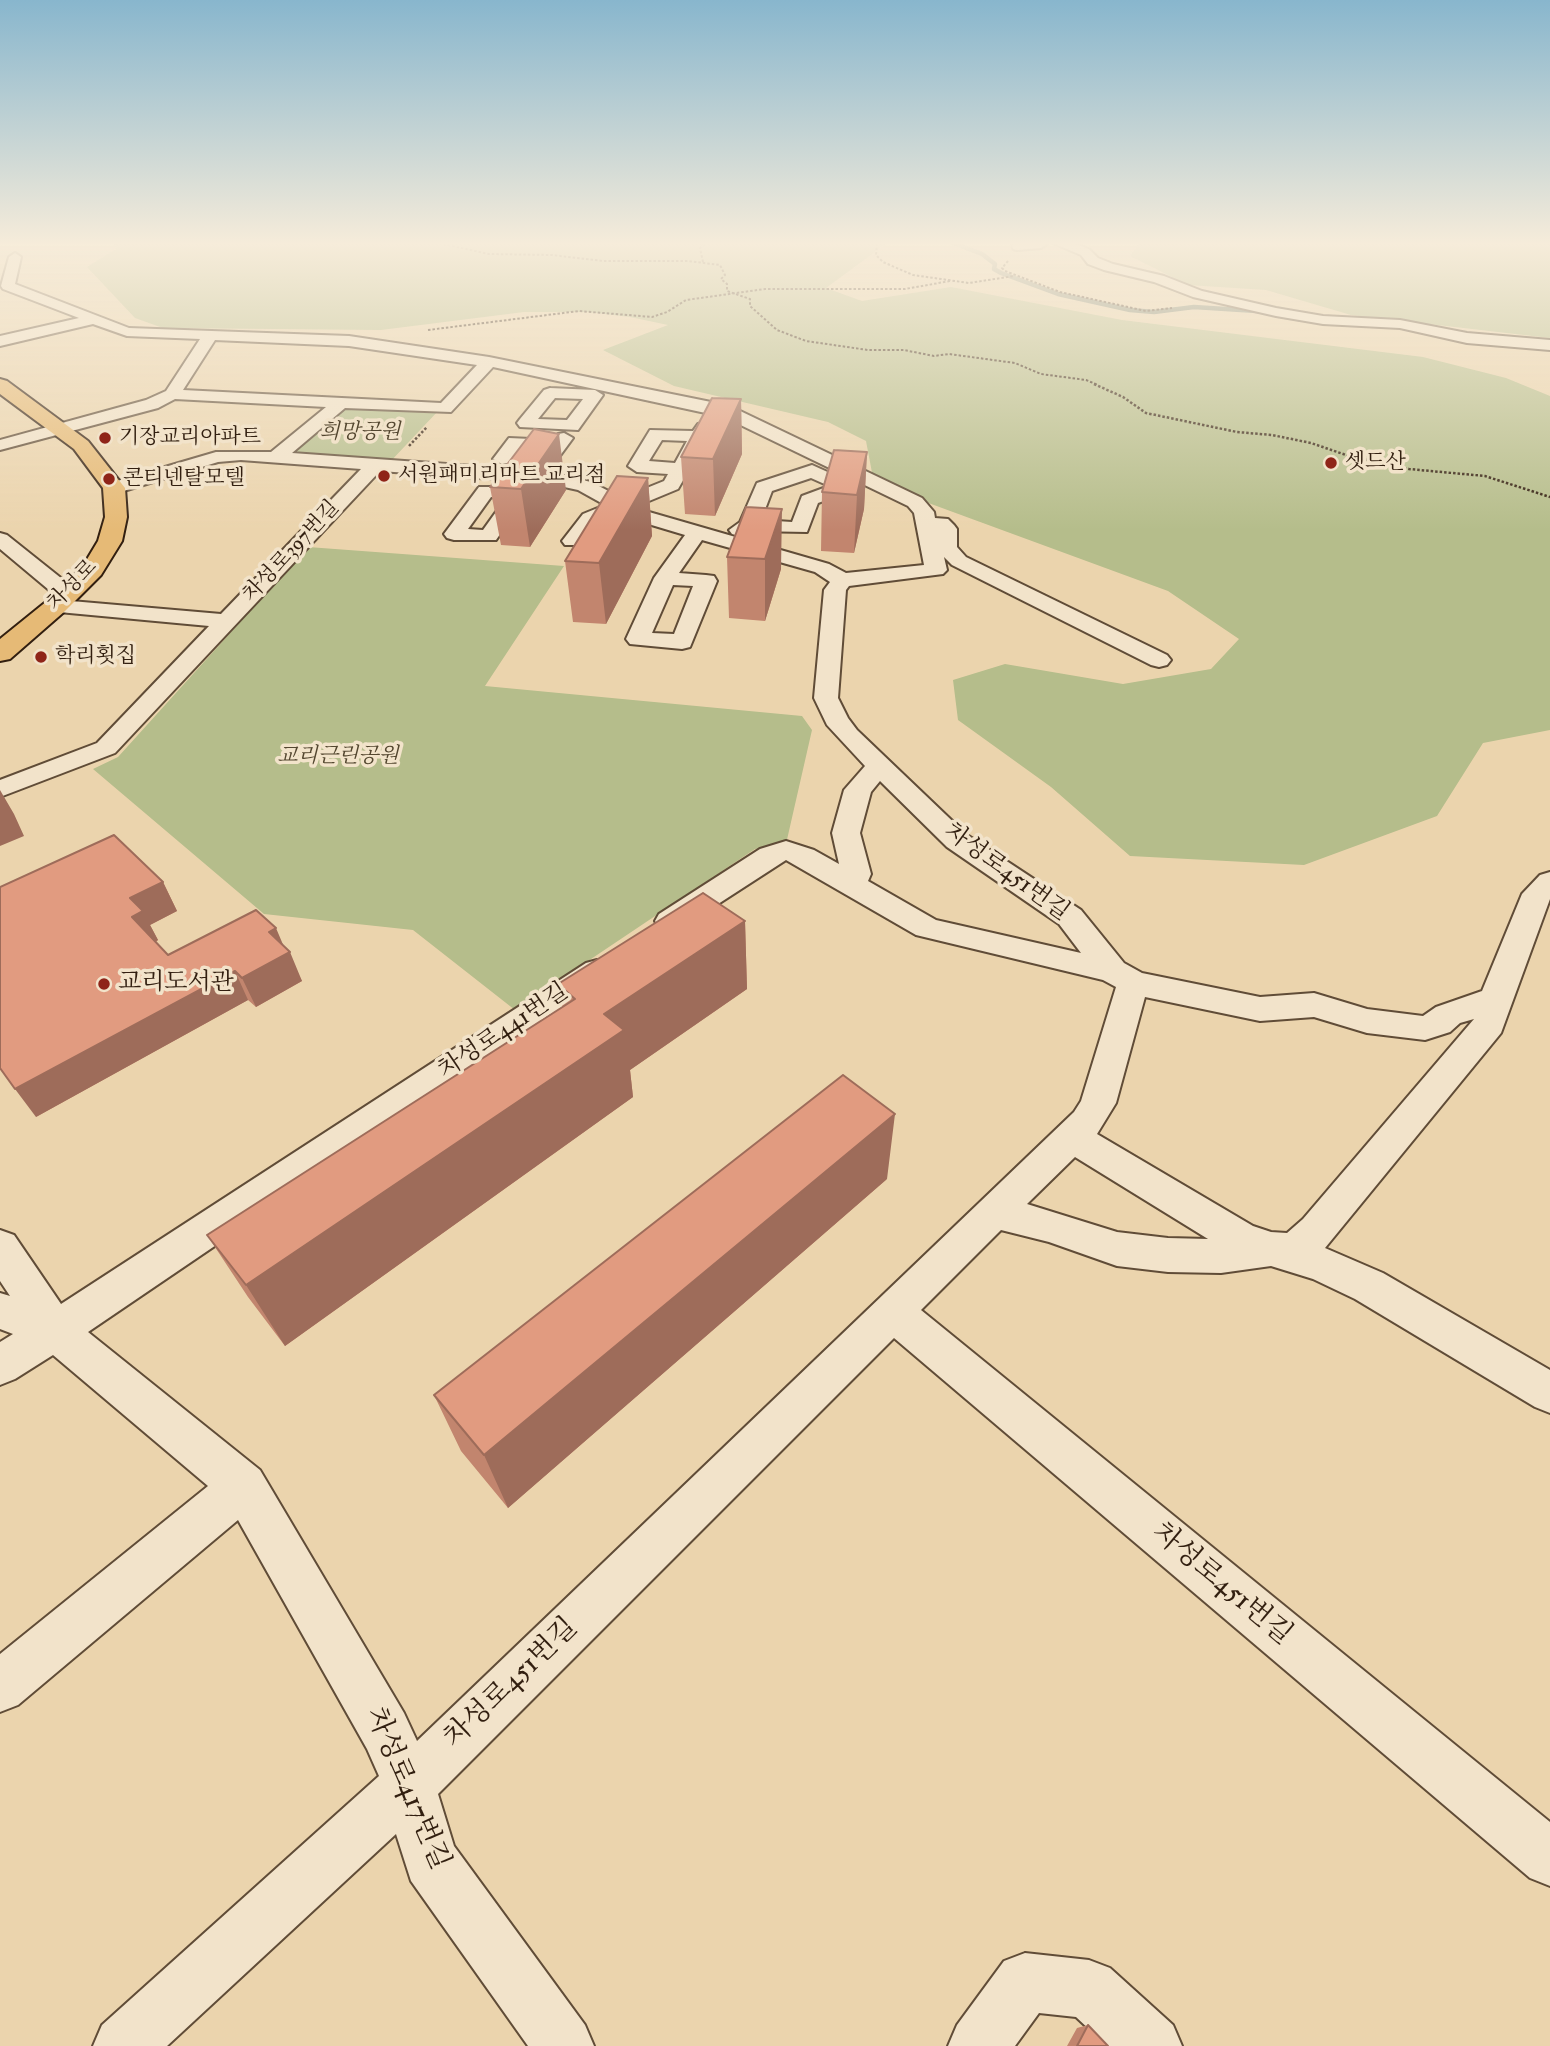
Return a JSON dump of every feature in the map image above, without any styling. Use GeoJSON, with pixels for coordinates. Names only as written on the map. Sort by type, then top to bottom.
{"type":"FeatureCollection","features":[{"type":"Feature","properties":{"kind":"main road"},"geometry":{"type":"LineString","coordinates":[[0,385],[81,445],[114,488]]}},
{"type":"Feature","properties":{"kind":"main road","name":"차성로"},"geometry":{"type":"LineString","coordinates":[[0,653],[62,601],[92,570],[110,541],[116,517],[114,488]]}},
{"type":"Feature","properties":{"kind":"street"},"geometry":{"type":"LineString","coordinates":[[172,394],[208,338]]}},
{"type":"Feature","properties":{"kind":"street"},"geometry":{"type":"LineString","coordinates":[[261,338],[372,344],[489,362],[720,409],[915,502],[947,528],[947,548],[960,561],[1159,660]]}},
{"type":"Feature","properties":{"kind":"street"},"geometry":{"type":"LineString","coordinates":[[1473,338],[1550,345]]}},
{"type":"Feature","properties":{"kind":"street"},"geometry":{"type":"LineString","coordinates":[[0,445],[152,404],[172,394],[445,408],[489,362]]}},
{"type":"Feature","properties":{"kind":"street"},"geometry":{"type":"LineString","coordinates":[[275,458],[342,402]]}},
{"type":"Feature","properties":{"kind":"street"},"geometry":{"type":"LineString","coordinates":[[572,541],[590,518],[671,485],[706,425],[699,420],[643,408],[588,405]]}},
{"type":"Feature","properties":{"kind":"street"},"geometry":{"type":"LineString","coordinates":[[682,469],[637,466],[656,434],[700,437]]}},
{"type":"Feature","properties":{"kind":"street"},"geometry":{"type":"LineString","coordinates":[[502,459],[515,442],[561,442],[536,476],[519,493]]}},
{"type":"Feature","properties":{"kind":"street","name":"차성로397번길"},"geometry":{"type":"LineString","coordinates":[[114,488],[216,457],[241,455],[382,466]]}},
{"type":"Feature","properties":{"kind":"street"},"geometry":{"type":"LineString","coordinates":[[382,466],[536,476],[583,486],[642,516],[822,568],[842,580],[936,570],[924,512]]}},
{"type":"Feature","properties":{"kind":"street","name":"차성로397번길"},"geometry":{"type":"LineString","coordinates":[[0,789],[106,748],[382,466]]}},
{"type":"Feature","properties":{"kind":"street"},"geometry":{"type":"LineString","coordinates":[[725,539],[748,524],[764,487],[812,471],[845,487],[809,500],[800,528],[748,524]]}},
{"type":"Feature","properties":{"kind":"street"},"geometry":{"type":"LineString","coordinates":[[665,578],[673,563],[698,532]]}},
{"type":"Feature","properties":{"kind":"street"},"geometry":{"type":"LineString","coordinates":[[0,539],[62,601],[228,621]]}},
{"type":"Feature","properties":{"kind":"street","name":"차성로451번길"},"geometry":{"type":"LineString","coordinates":[[122,2046],[409,1785],[1072,1137],[1087,1122],[1098,1103],[1123,977],[1070,916],[957,841],[878,767],[836,720],[826,698],[835,590],[842,580]]}},
{"type":"Feature","properties":{"kind":"street"},"geometry":{"type":"LineString","coordinates":[[852,884],[856,874],[846,833],[858,790],[878,767]]}},
{"type":"Feature","properties":{"kind":"street","name":"차성로441번길"},"geometry":{"type":"LineString","coordinates":[[0,1365],[770,855],[786,850],[804,856],[927,928],[1260,1009],[1314,1005],[1367,1021],[1425,1028],[1448,1015],[1494,999]]}},
{"type":"Feature","properties":{"kind":"street"},"geometry":{"type":"LineString","coordinates":[[993,1212],[1049,1226],[1117,1249],[1168,1255],[1222,1256],[1271,1249],[1294,1251],[1317,1231],[1489,1024],[1494,999],[1537,894],[1550,882]]}},
{"type":"Feature","properties":{"kind":"street"},"geometry":{"type":"LineString","coordinates":[[1072,1137],[1240,1238],[1323,1265],[1369,1286],[1550,1393]]}},
{"type":"Feature","properties":{"kind":"street","name":"차성로417번길"},"geometry":{"type":"LineString","coordinates":[[0,1247],[55,1331],[244,1486],[386,1731],[409,1785],[431,1861],[564,2046]]}},
{"type":"Feature","properties":{"kind":"street"},"geometry":{"type":"LineString","coordinates":[[0,1311],[55,1331]]}},
{"type":"Feature","properties":{"kind":"street","name":"차성로451번길"},"geometry":{"type":"LineString","coordinates":[[893,1312],[1550,1857]]}},
{"type":"Feature","properties":{"kind":"street"},"geometry":{"type":"LineString","coordinates":[[0,1687],[244,1486]]}},
{"type":"Feature","properties":{"kind":"street"},"geometry":{"type":"LineString","coordinates":[[978,2046],[1025,1982],[1089,1989],[1152,2046]]}},
{"type":"Feature","properties":{"kind":"path"},"geometry":{"type":"LineString","coordinates":[[372,344],[393,338]]}},
{"type":"Feature","properties":{"kind":"path"},"geometry":{"type":"LineString","coordinates":[[800,338],[868,350],[904,350],[933,356],[949,354],[1015,363],[1041,374],[1086,380],[1124,397],[1146,413],[1237,432],[1272,435],[1311,443],[1349,456],[1409,469],[1485,476],[1550,497]]}},
{"type":"Feature","properties":{"kind":"path"},"geometry":{"type":"LineString","coordinates":[[382,466],[445,408]]}},
{"type":"Feature","properties":{"kind":"green space"},"geometry":{"type":"Polygon","coordinates":[[[633,338],[1272,338],[1423,357],[1506,378],[1550,396],[1550,730],[1483,743],[1437,816],[1304,865],[1130,856],[1051,787],[958,720],[953,680],[1005,664],[1123,684],[1211,669],[1239,639],[1168,591],[874,483],[866,441],[828,422],[674,386],[603,350],[633,338]]]}},
{"type":"Feature","properties":{"kind":"green space","name":"희망공원"},"geometry":{"type":"Polygon","coordinates":[[[346,408],[439,410],[389,463],[289,455],[346,408]]]}},
{"type":"Feature","properties":{"kind":"green space","name":"교리근린공원"},"geometry":{"type":"Polygon","coordinates":[[[308,547],[564,566],[485,686],[802,716],[812,730],[786,844],[755,849],[515,1010],[413,930],[264,914],[93,769],[118,757],[308,547]]]}},
{"type":"Feature","properties":{"kind":"building"},"geometry":{"type":"Polygon","coordinates":[[[712,398],[741,399],[713,459],[681,457],[712,398]]]}},
{"type":"Feature","properties":{"kind":"building"},"geometry":{"type":"Polygon","coordinates":[[[534,429],[559,434],[521,489],[490,487],[534,429]]]}},
{"type":"Feature","properties":{"kind":"building"},"geometry":{"type":"Polygon","coordinates":[[[834,450],[867,452],[857,495],[822,492],[834,450]]]}},
{"type":"Feature","properties":{"kind":"building"},"geometry":{"type":"Polygon","coordinates":[[[617,476],[648,478],[599,563],[565,561],[617,476]]]}},
{"type":"Feature","properties":{"kind":"building"},"geometry":{"type":"Polygon","coordinates":[[[746,507],[782,509],[765,559],[727,557],[746,507]]]}},
{"type":"Feature","properties":{"kind":"building"},"geometry":{"type":"Polygon","coordinates":[[[114,835],[163,882],[130,898],[143,911],[132,917],[168,955],[256,910],[276,928],[269,932],[290,952],[242,978],[235,971],[15,1089],[0,1068],[0,887],[114,835]]]}},
{"type":"Feature","properties":{"kind":"building"},"geometry":{"type":"Polygon","coordinates":[[[703,893],[745,921],[604,1014],[624,1030],[246,1285],[207,1235],[575,999],[558,984],[703,893]]]}},
{"type":"Feature","properties":{"kind":"building"},"geometry":{"type":"Polygon","coordinates":[[[843,1075],[895,1114],[484,1455],[434,1395],[843,1075]]]}},
{"type":"Feature","properties":{"kind":"building"},"geometry":{"type":"Polygon","coordinates":[[[1088,2025],[1108,2046],[1077,2046],[1088,2025]]]}},
{"type":"Feature","properties":{"kind":"place","name":"기장교리아파트"},"geometry":{"type":"Point","coordinates":[105,438]}},
{"type":"Feature","properties":{"kind":"place","name":"셋드산"},"geometry":{"type":"Point","coordinates":[1331,463]}},
{"type":"Feature","properties":{"kind":"place","name":"서원패미리마트 교리점"},"geometry":{"type":"Point","coordinates":[384,476]}},
{"type":"Feature","properties":{"kind":"place","name":"콘티넨탈모텔"},"geometry":{"type":"Point","coordinates":[109,479]}},
{"type":"Feature","properties":{"kind":"place","name":"학리횟집"},"geometry":{"type":"Point","coordinates":[41,657]}},
{"type":"Feature","properties":{"kind":"place","name":"교리도서관"},"geometry":{"type":"Point","coordinates":[104,984]}}]}
